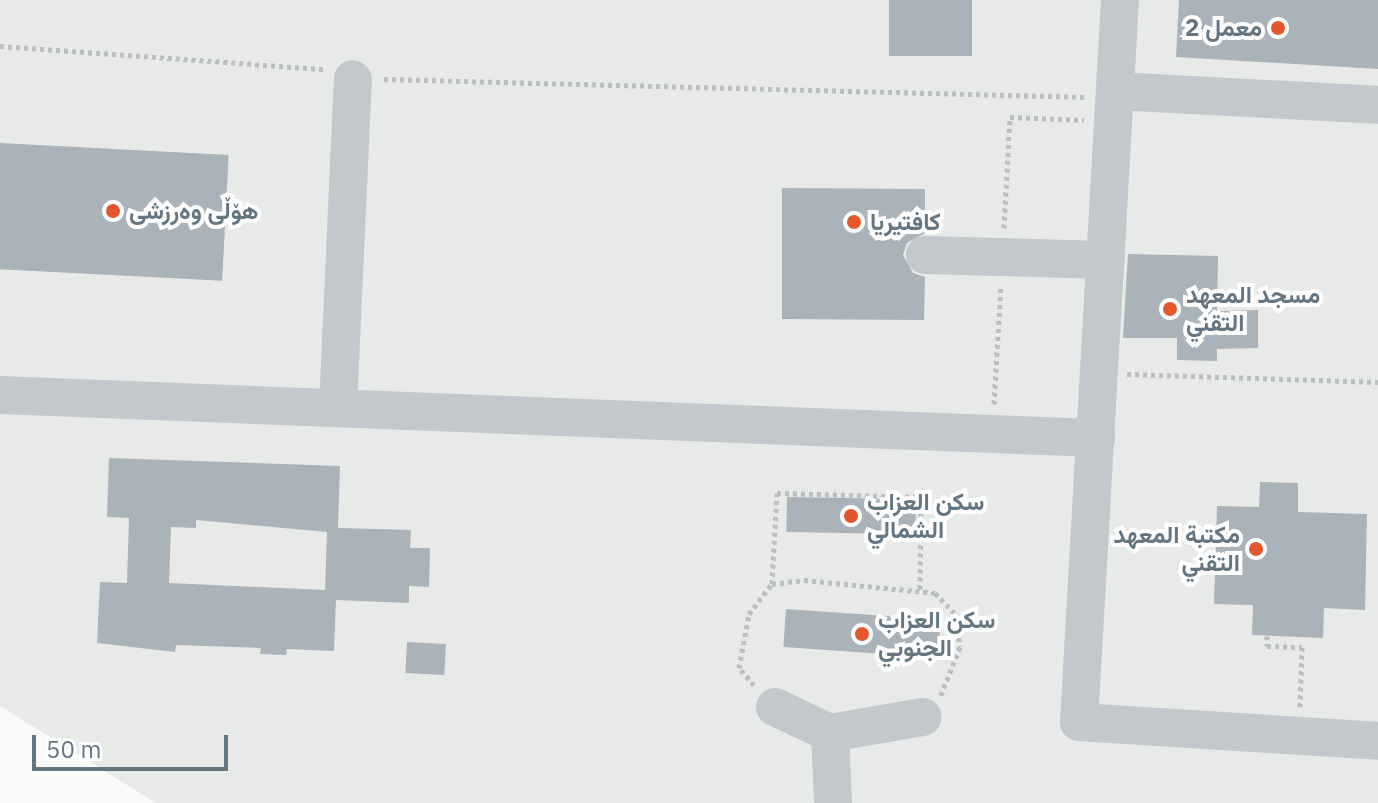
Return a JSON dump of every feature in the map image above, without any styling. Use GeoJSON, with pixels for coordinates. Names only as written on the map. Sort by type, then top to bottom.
{"type":"FeatureCollection","features":[{"type":"Feature","properties":{"kind":"street"},"geometry":{"type":"LineString","coordinates":[[1120,0],[1079,722],[1378,741]]}},
{"type":"Feature","properties":{"kind":"street"},"geometry":{"type":"LineString","coordinates":[[338,407],[353,79]]}},
{"type":"Feature","properties":{"kind":"street"},"geometry":{"type":"LineString","coordinates":[[1115,104],[1378,105]]}},
{"type":"Feature","properties":{"kind":"street"},"geometry":{"type":"LineString","coordinates":[[925,255],[1106,260]]}},
{"type":"Feature","properties":{"kind":"street"},"geometry":{"type":"LineString","coordinates":[[0,395],[1096,438]]}},
{"type":"Feature","properties":{"kind":"street"},"geometry":{"type":"LineString","coordinates":[[775,707],[830,733],[923,717]]}},
{"type":"Feature","properties":{"kind":"street"},"geometry":{"type":"LineString","coordinates":[[830,733],[833,803]]}},
{"type":"Feature","properties":{"kind":"path"},"geometry":{"type":"LineString","coordinates":[[0,46],[321,68],[353,79],[1115,104]]}},
{"type":"Feature","properties":{"kind":"path"},"geometry":{"type":"LineString","coordinates":[[993,421],[1010,117],[1115,104]]}},
{"type":"Feature","properties":{"kind":"path"},"geometry":{"type":"LineString","coordinates":[[1100,373],[1378,382]]}},
{"type":"Feature","properties":{"kind":"path"},"geometry":{"type":"LineString","coordinates":[[775,707],[739,668],[749,614],[772,584],[777,493],[921,497],[920,593]]}},
{"type":"Feature","properties":{"kind":"path"},"geometry":{"type":"LineString","coordinates":[[772,584],[804,580],[935,593],[955,614],[960,647],[948,686],[923,717]]}},
{"type":"Feature","properties":{"kind":"path"},"geometry":{"type":"LineString","coordinates":[[1267,636],[1267,646],[1302,647],[1299,736]]}},
{"type":"Feature","properties":{"kind":"shaded area"},"geometry":{"type":"Polygon","coordinates":[[[0,0],[1378,0],[1378,803],[156,803],[0,706],[0,0]]]}},
{"type":"Feature","properties":{"kind":"building"},"geometry":{"type":"Polygon","coordinates":[[[889,0],[972,0],[972,56],[889,56],[889,0]]]}},
{"type":"Feature","properties":{"kind":"building","name":"معمل 2"},"geometry":{"type":"Polygon","coordinates":[[[1179,0],[1378,0],[1378,69],[1176,57],[1179,0]]]}},
{"type":"Feature","properties":{"kind":"building","name":"هۆڵی وەرزشی"},"geometry":{"type":"Polygon","coordinates":[[[0,143],[229,155],[222,281],[0,269],[0,143]]]}},
{"type":"Feature","properties":{"kind":"building","name":"کافتیریا"},"geometry":{"type":"Polygon","coordinates":[[[782,188],[925,189],[925,233],[907,243],[903,255],[913,273],[925,277],[924,320],[782,319],[782,188]]]}},
{"type":"Feature","properties":{"kind":"building","name":"مسجد المعهد التقني"},"geometry":{"type":"Polygon","coordinates":[[[1128,254],[1218,256],[1217,311],[1258,310],[1258,348],[1217,349],[1217,361],[1177,360],[1177,338],[1123,338],[1128,254]]]}},
{"type":"Feature","properties":{"kind":"building"},"geometry":{"type":"Polygon","coordinates":[[[109,458],[340,466],[338,528],[411,530],[410,548],[430,548],[429,587],[409,586],[409,603],[336,600],[334,651],[287,649],[286,655],[260,654],[261,648],[176,645],[175,652],[97,643],[100,582],[127,583],[129,518],[107,517],[109,458]],[[196,520],[196,528],[171,527],[169,583],[325,590],[327,532],[196,520]]]}},
{"type":"Feature","properties":{"kind":"building","name":"مكتبة المعهد التقني"},"geometry":{"type":"Polygon","coordinates":[[[1260,482],[1298,483],[1298,512],[1367,514],[1365,610],[1324,608],[1323,638],[1252,635],[1253,605],[1214,604],[1217,506],[1259,507],[1260,482]]]}},
{"type":"Feature","properties":{"kind":"building","name":"سكن العزاب الشمالي"},"geometry":{"type":"Polygon","coordinates":[[[787,497],[916,499],[915,534],[786,532],[787,497]]]}},
{"type":"Feature","properties":{"kind":"building","name":"سكن العزاب الجنوبي"},"geometry":{"type":"Polygon","coordinates":[[[786,609],[941,620],[938,658],[783,647],[786,609]]]}},
{"type":"Feature","properties":{"kind":"building"},"geometry":{"type":"Polygon","coordinates":[[[407,642],[446,644],[444,675],[405,673],[407,642]]]}},
{"type":"Feature","properties":{"kind":"place","name":"معمل 2"},"geometry":{"type":"Point","coordinates":[1278,28]}},
{"type":"Feature","properties":{"kind":"place","name":"هۆڵی وەرزشی"},"geometry":{"type":"Point","coordinates":[113,211]}},
{"type":"Feature","properties":{"kind":"place","name":"کافتیریا"},"geometry":{"type":"Point","coordinates":[854,222]}},
{"type":"Feature","properties":{"kind":"place","name":"مسجد المعهد التقني"},"geometry":{"type":"Point","coordinates":[1170,309]}},
{"type":"Feature","properties":{"kind":"place","name":"سكن العزاب الشمالي"},"geometry":{"type":"Point","coordinates":[851,516]}},
{"type":"Feature","properties":{"kind":"place","name":"مكتبة المعهد التقني"},"geometry":{"type":"Point","coordinates":[1256,549]}},
{"type":"Feature","properties":{"kind":"place","name":"سكن العزاب الجنوبي"},"geometry":{"type":"Point","coordinates":[862,634]}}]}
